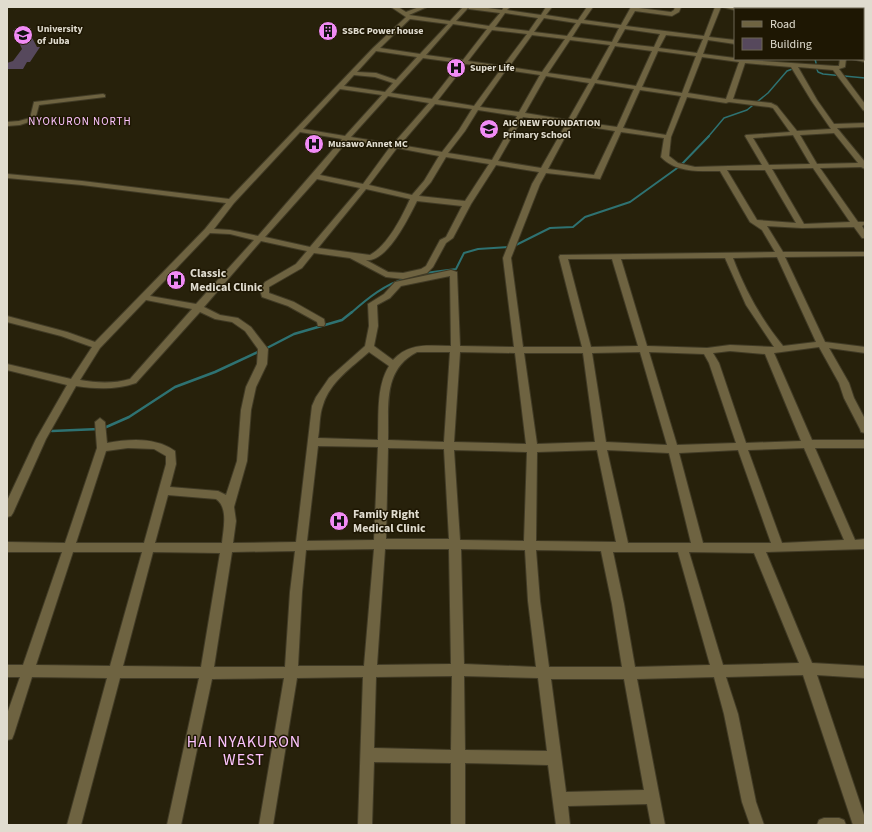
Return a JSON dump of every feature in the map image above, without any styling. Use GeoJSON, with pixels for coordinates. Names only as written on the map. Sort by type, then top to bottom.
{"type":"FeatureCollection","features":[{"type":"Feature","properties":{"kind":"street"},"geometry":{"type":"LineString","coordinates":[[394,7],[408,16],[734,59]]}},
{"type":"Feature","properties":{"kind":"street"},"geometry":{"type":"LineString","coordinates":[[7,513],[41,439],[73,382],[97,346],[208,231],[231,201],[375,49],[408,16],[424,7]]}},
{"type":"Feature","properties":{"kind":"street"},"geometry":{"type":"LineString","coordinates":[[9,370],[73,382],[110,386],[127,385],[133,381],[197,307],[315,176],[346,137],[421,55],[468,7],[505,9],[581,22],[734,42]]}},
{"type":"Feature","properties":{"kind":"street"},"geometry":{"type":"LineString","coordinates":[[208,231],[230,232],[311,250],[371,258],[376,257],[394,234],[410,208],[414,198],[427,182],[444,154],[549,7]]}},
{"type":"Feature","properties":{"kind":"street"},"geometry":{"type":"LineString","coordinates":[[353,256],[386,274],[403,276],[424,271],[429,267],[443,242],[449,238],[467,204],[494,162],[544,74],[590,7]]}},
{"type":"Feature","properties":{"kind":"street"},"geometry":{"type":"LineString","coordinates":[[563,825],[553,758],[534,601],[530,546],[532,448],[507,258],[514,246],[519,228],[531,202],[536,184],[633,8],[672,14],[677,11],[678,7]]}},
{"type":"Feature","properties":{"kind":"street"},"geometry":{"type":"LineString","coordinates":[[718,7],[668,137],[665,157],[670,162],[695,169],[865,166]]}},
{"type":"Feature","properties":{"kind":"street"},"geometry":{"type":"LineString","coordinates":[[724,7],[734,8]]}},
{"type":"Feature","properties":{"kind":"street"},"geometry":{"type":"LineString","coordinates":[[321,324],[321,321],[301,309],[265,295],[264,291],[267,285],[292,272],[299,266],[364,187],[395,146],[434,101],[505,9]]}},
{"type":"Feature","properties":{"kind":"street"},"geometry":{"type":"LineString","coordinates":[[299,130],[544,171],[597,177],[664,32]]}},
{"type":"Feature","properties":{"kind":"street"},"geometry":{"type":"LineString","coordinates":[[375,49],[718,100],[770,105],[775,107],[795,133],[834,195],[861,224],[865,236]]}},
{"type":"Feature","properties":{"kind":"street"},"geometry":{"type":"LineString","coordinates":[[729,100],[743,60],[835,68],[842,66],[843,60]]}},
{"type":"Feature","properties":{"kind":"street"},"geometry":{"type":"LineString","coordinates":[[793,65],[814,100],[834,128],[865,166]]}},
{"type":"Feature","properties":{"kind":"street"},"geometry":{"type":"LineString","coordinates":[[835,68],[865,109]]}},
{"type":"Feature","properties":{"kind":"street"},"geometry":{"type":"LineString","coordinates":[[352,73],[376,76],[397,82]]}},
{"type":"Feature","properties":{"kind":"street"},"geometry":{"type":"LineString","coordinates":[[339,88],[668,137]]}},
{"type":"Feature","properties":{"kind":"street"},"geometry":{"type":"LineString","coordinates":[[7,124],[20,123],[33,119],[36,103],[103,96]]}},
{"type":"Feature","properties":{"kind":"street"},"geometry":{"type":"LineString","coordinates":[[802,226],[748,135],[795,133],[865,125]]}},
{"type":"Feature","properties":{"kind":"street"},"geometry":{"type":"LineString","coordinates":[[722,168],[754,222],[765,228],[818,333],[822,344],[844,383],[849,398],[865,429]]}},
{"type":"Feature","properties":{"kind":"street"},"geometry":{"type":"LineString","coordinates":[[7,176],[82,183],[231,201]]}},
{"type":"Feature","properties":{"kind":"street"},"geometry":{"type":"LineString","coordinates":[[315,176],[414,198],[467,204]]}},
{"type":"Feature","properties":{"kind":"street"},"geometry":{"type":"LineString","coordinates":[[754,222],[802,226],[861,224]]}},
{"type":"Feature","properties":{"kind":"street"},"geometry":{"type":"LineString","coordinates":[[623,548],[602,446],[587,350],[563,256],[780,256],[865,254]]}},
{"type":"Feature","properties":{"kind":"street"},"geometry":{"type":"LineString","coordinates":[[728,256],[738,283],[766,333],[781,350]]}},
{"type":"Feature","properties":{"kind":"street"},"geometry":{"type":"LineString","coordinates":[[616,257],[673,449],[698,547]]}},
{"type":"Feature","properties":{"kind":"street"},"geometry":{"type":"LineString","coordinates":[[266,825],[291,673],[301,545],[312,442],[320,395],[328,384],[369,347],[372,339],[373,328],[372,304],[387,296],[398,284],[451,273],[454,274],[456,349],[449,446],[455,544],[458,670],[458,825]]}},
{"type":"Feature","properties":{"kind":"street"},"geometry":{"type":"LineString","coordinates":[[143,298],[197,307],[218,317],[235,320],[248,329],[263,349],[262,364],[251,387],[246,410],[242,462],[228,507]]}},
{"type":"Feature","properties":{"kind":"street"},"geometry":{"type":"LineString","coordinates":[[7,319],[64,334],[97,346]]}},
{"type":"Feature","properties":{"kind":"street"},"geometry":{"type":"LineString","coordinates":[[364,825],[370,671],[380,544],[385,389],[388,374],[393,364],[415,349],[644,349],[707,352],[730,348],[768,351],[822,344],[865,350]]}},
{"type":"Feature","properties":{"kind":"street"},"geometry":{"type":"LineString","coordinates":[[369,347],[393,364]]}},
{"type":"Feature","properties":{"kind":"street"},"geometry":{"type":"LineString","coordinates":[[768,351],[851,544]]}},
{"type":"Feature","properties":{"kind":"street"},"geometry":{"type":"LineString","coordinates":[[707,352],[714,363],[742,447],[778,546]]}},
{"type":"Feature","properties":{"kind":"street"},"geometry":{"type":"LineString","coordinates":[[7,734],[102,448],[100,422]]}},
{"type":"Feature","properties":{"kind":"street"},"geometry":{"type":"LineString","coordinates":[[312,442],[532,448],[602,446],[673,449],[808,444],[865,444]]}},
{"type":"Feature","properties":{"kind":"street"},"geometry":{"type":"LineString","coordinates":[[74,825],[114,672],[165,491],[171,464],[171,454],[166,449],[156,444],[125,444],[102,448]]}},
{"type":"Feature","properties":{"kind":"street"},"geometry":{"type":"LineString","coordinates":[[165,491],[218,495],[224,499],[228,507],[230,521],[208,672],[174,825]]}},
{"type":"Feature","properties":{"kind":"street"},"geometry":{"type":"LineString","coordinates":[[7,547],[227,548],[301,545],[455,544],[623,548],[758,548],[778,546],[865,544]]}},
{"type":"Feature","properties":{"kind":"street"},"geometry":{"type":"LineString","coordinates":[[606,547],[618,604],[629,674],[658,825]]}},
{"type":"Feature","properties":{"kind":"street"},"geometry":{"type":"LineString","coordinates":[[682,547],[731,714],[750,802],[757,825]]}},
{"type":"Feature","properties":{"kind":"street"},"geometry":{"type":"LineString","coordinates":[[758,548],[808,669],[860,825]]}},
{"type":"Feature","properties":{"kind":"street"},"geometry":{"type":"LineString","coordinates":[[7,671],[291,673],[458,670],[544,674],[629,674],[717,670],[808,669],[865,672]]}},
{"type":"Feature","properties":{"kind":"street"},"geometry":{"type":"LineString","coordinates":[[367,756],[553,758]]}},
{"type":"Feature","properties":{"kind":"street"},"geometry":{"type":"LineString","coordinates":[[560,799],[653,797]]}},
{"type":"Feature","properties":{"kind":"street"},"geometry":{"type":"LineString","coordinates":[[824,825],[839,825]]}},
{"type":"Feature","properties":{"kind":"building"},"geometry":{"type":"Polygon","coordinates":[[[27,28],[37,47],[40,47],[30,62],[27,62],[23,69],[7,69],[7,63],[13,61],[22,49],[13,30],[27,28]]]}},
{"type":"Feature","properties":{"kind":"waterway"},"geometry":{"type":"LineString","coordinates":[[816,67],[818,72],[823,74],[865,78]]}},
{"type":"Feature","properties":{"kind":"waterway"},"geometry":{"type":"LineString","coordinates":[[708,137],[724,118],[747,110],[768,93],[787,71],[795,68]]}},
{"type":"Feature","properties":{"kind":"waterway"},"geometry":{"type":"LineString","coordinates":[[514,246],[550,228],[573,227],[585,217],[630,202],[680,166],[709,136]]}},
{"type":"Feature","properties":{"kind":"waterway"},"geometry":{"type":"LineString","coordinates":[[425,273],[456,269],[464,253],[478,249],[509,247]]}},
{"type":"Feature","properties":{"kind":"waterway"},"geometry":{"type":"LineString","coordinates":[[351,313],[370,297],[384,288],[407,278]]}},
{"type":"Feature","properties":{"kind":"waterway"},"geometry":{"type":"LineString","coordinates":[[265,349],[294,334],[342,320],[352,312]]}},
{"type":"Feature","properties":{"kind":"waterway"},"geometry":{"type":"LineString","coordinates":[[104,428],[129,417],[175,387],[215,372],[260,351]]}},
{"type":"Feature","properties":{"kind":"waterway"},"geometry":{"type":"LineString","coordinates":[[52,431],[99,429]]}},
{"type":"Feature","properties":{"kind":"place","name":"SSBC Power house"},"geometry":{"type":"Point","coordinates":[328,31]}},
{"type":"Feature","properties":{"kind":"place","name":"University of Juba"},"geometry":{"type":"Point","coordinates":[23,35]}},
{"type":"Feature","properties":{"kind":"place","name":"Super Life"},"geometry":{"type":"Point","coordinates":[456,68]}},
{"type":"Feature","properties":{"kind":"place","name":"AIC NEW FOUNDATION Primary School"},"geometry":{"type":"Point","coordinates":[489,129]}},
{"type":"Feature","properties":{"kind":"place","name":"Musawo Annet MC"},"geometry":{"type":"Point","coordinates":[314,144]}},
{"type":"Feature","properties":{"kind":"place","name":"Classic Medical Clinic"},"geometry":{"type":"Point","coordinates":[176,280]}},
{"type":"Feature","properties":{"kind":"place","name":"Family Right Medical Clinic"},"geometry":{"type":"Point","coordinates":[339,521]}},
{"type":"Feature","properties":{"kind":"district","name":"NYOKURON NORTH"},"geometry":{"type":"Point","coordinates":[80,121]}},
{"type":"Feature","properties":{"kind":"district","name":"HAI NYAKURON WEST"},"geometry":{"type":"Point","coordinates":[244,751]}}]}
